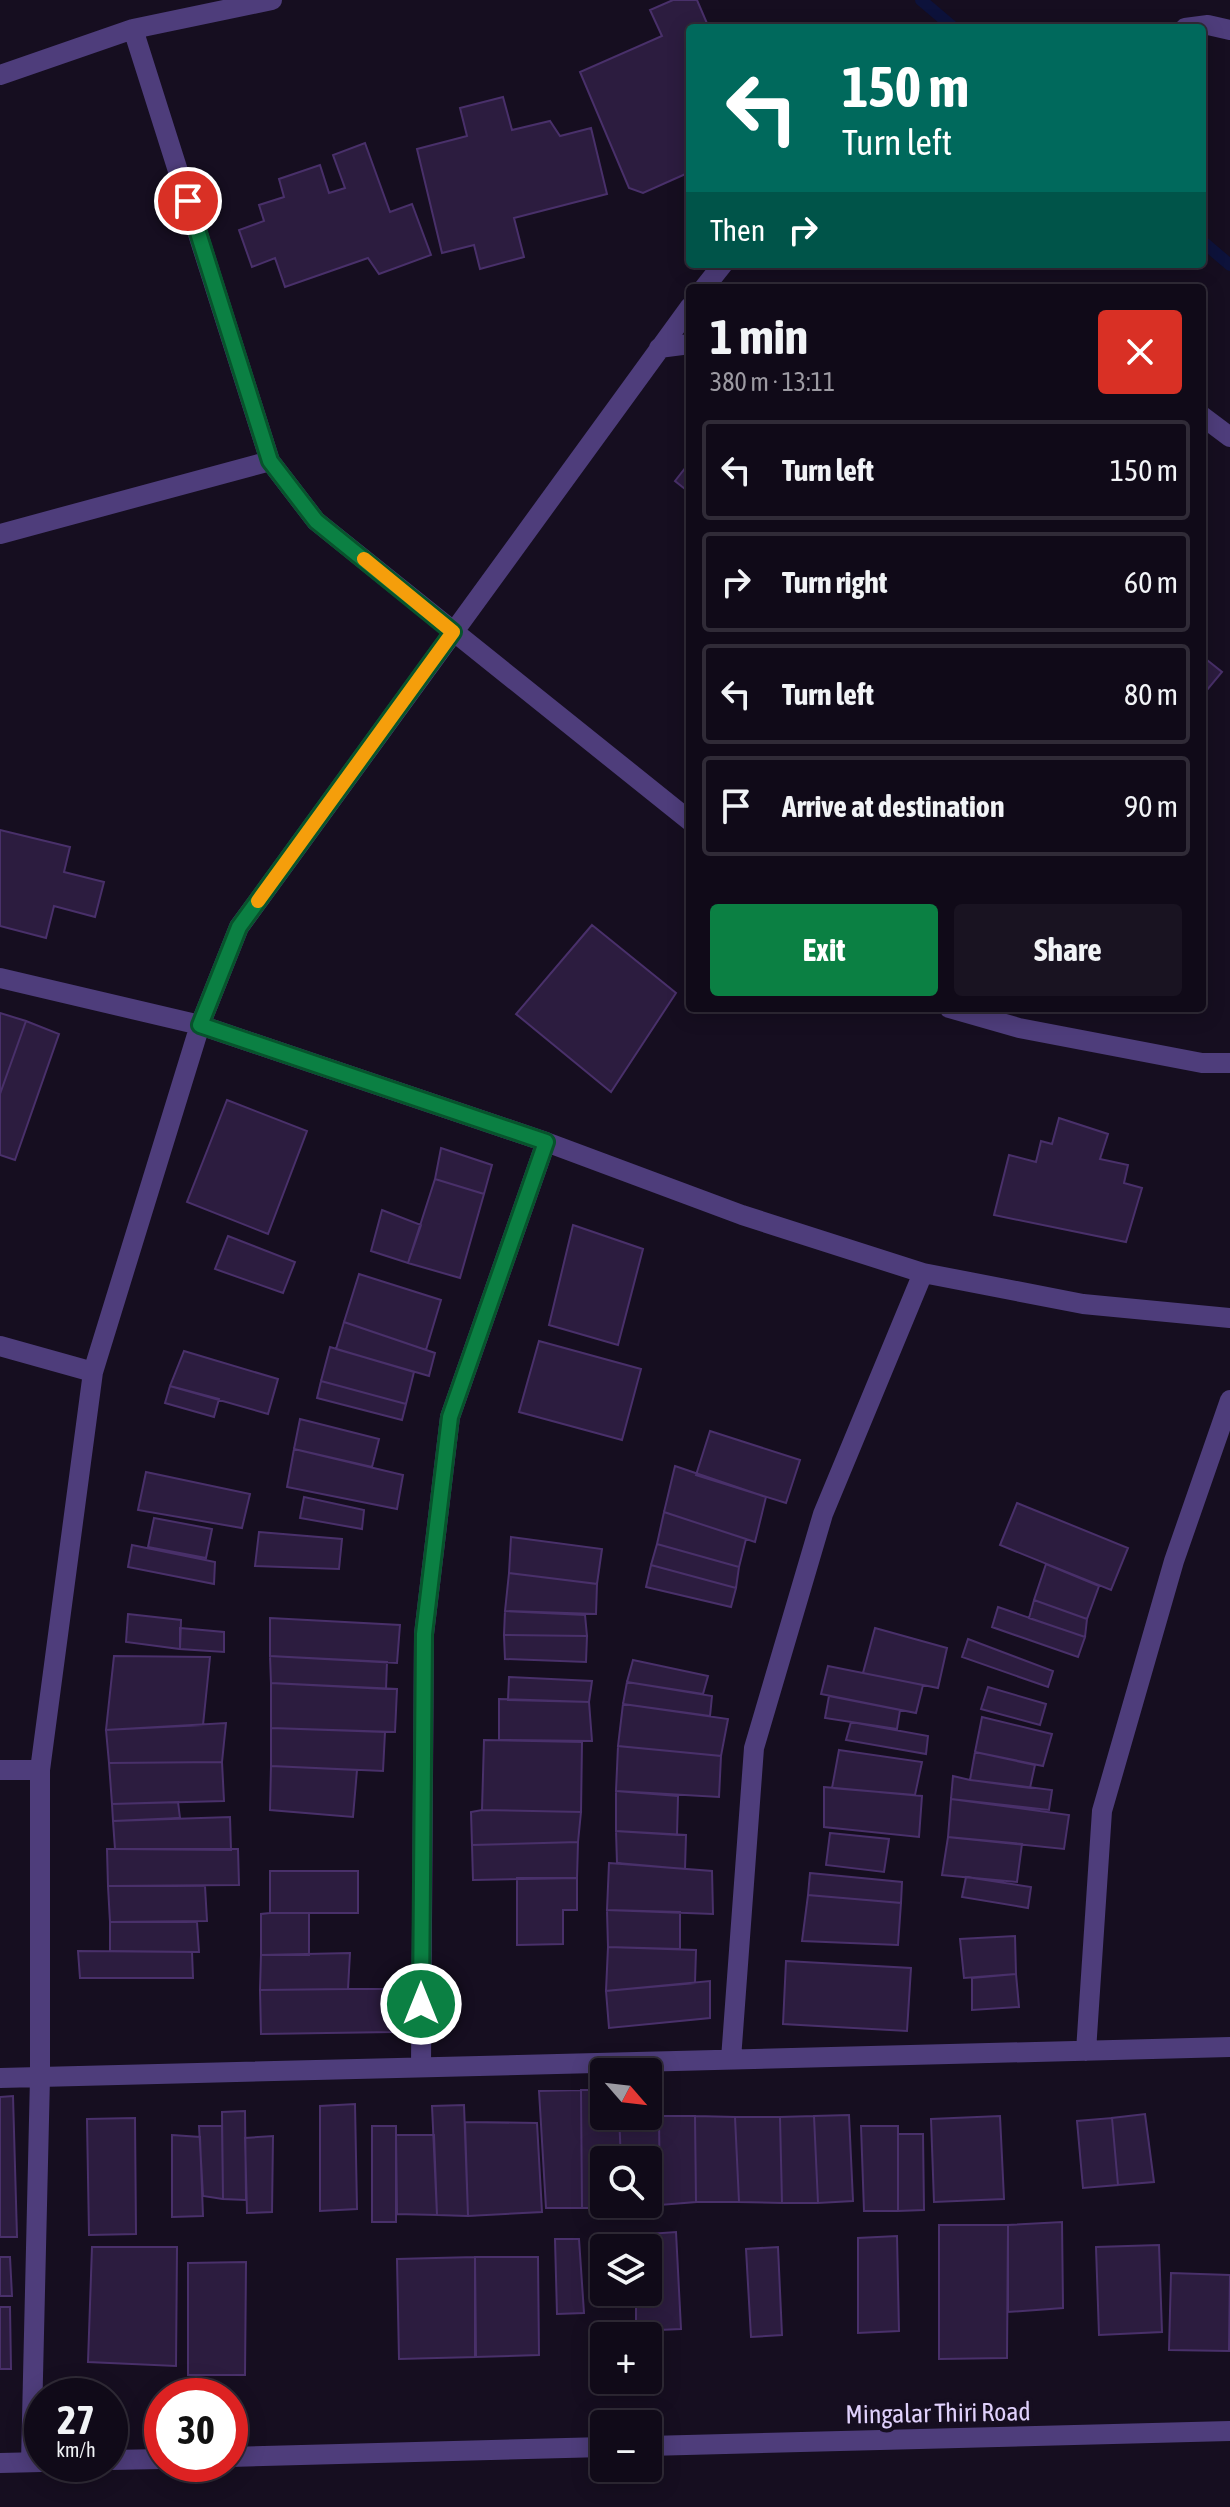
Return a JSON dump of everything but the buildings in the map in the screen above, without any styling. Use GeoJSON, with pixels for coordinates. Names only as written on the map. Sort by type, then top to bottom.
{"type":"FeatureCollection","features":[{"type":"Feature","properties":{"kind":"street"},"geometry":{"type":"LineString","coordinates":[[0,75],[133,29],[272,0]]}},
{"type":"Feature","properties":{"kind":"street"},"geometry":{"type":"LineString","coordinates":[[1208,25],[1230,13]]}},
{"type":"Feature","properties":{"kind":"street"},"geometry":{"type":"LineString","coordinates":[[1208,25],[1230,30]]}},
{"type":"Feature","properties":{"kind":"street"},"geometry":{"type":"LineString","coordinates":[[133,29],[270,461],[316,521],[686,818]]}},
{"type":"Feature","properties":{"kind":"street"},"geometry":{"type":"LineString","coordinates":[[707,284],[720,268]]}},
{"type":"Feature","properties":{"kind":"street"},"geometry":{"type":"LineString","coordinates":[[37,2378],[40,1770],[93,1372],[200,1025],[239,927],[686,312]]}},
{"type":"Feature","properties":{"kind":"street"},"geometry":{"type":"LineString","coordinates":[[659,348],[686,345]]}},
{"type":"Feature","properties":{"kind":"street"},"geometry":{"type":"LineString","coordinates":[[1206,419],[1230,437]]}},
{"type":"Feature","properties":{"kind":"street"},"geometry":{"type":"LineString","coordinates":[[0,534],[270,461]]}},
{"type":"Feature","properties":{"kind":"street"},"geometry":{"type":"LineString","coordinates":[[0,978],[200,1025],[546,1142],[742,1215],[923,1273],[1083,1304],[1230,1318]]}},
{"type":"Feature","properties":{"kind":"street"},"geometry":{"type":"LineString","coordinates":[[963,1012],[1019,1028],[1202,1063],[1230,1063]]}},
{"type":"Feature","properties":{"kind":"street"},"geometry":{"type":"LineString","coordinates":[[421,2066],[424,1634],[450,1417],[546,1142]]}},
{"type":"Feature","properties":{"kind":"street"},"geometry":{"type":"LineString","coordinates":[[731,2059],[754,1748],[823,1514],[923,1273]]}},
{"type":"Feature","properties":{"kind":"street"},"geometry":{"type":"LineString","coordinates":[[0,1346],[93,1372]]}},
{"type":"Feature","properties":{"kind":"street"},"geometry":{"type":"LineString","coordinates":[[1086,2051],[1102,1811],[1174,1561],[1230,1400]]}},
{"type":"Feature","properties":{"kind":"street"},"geometry":{"type":"LineString","coordinates":[[0,1770],[40,1770]]}},
{"type":"Feature","properties":{"kind":"street"},"geometry":{"type":"LineString","coordinates":[[0,2078],[1230,2047]]}},
{"type":"Feature","properties":{"kind":"street","name":"Mingalar Thiri Road"},"geometry":{"type":"LineString","coordinates":[[662,2446],[1230,2431]]}},
{"type":"Feature","properties":{"kind":"street"},"geometry":{"type":"LineString","coordinates":[[248,2457],[590,2447]]}},
{"type":"Feature","properties":{"kind":"street"},"geometry":{"type":"LineString","coordinates":[[0,2463],[24,2462]]}},
{"type":"Feature","properties":{"kind":"waterway"},"geometry":{"type":"LineString","coordinates":[[921,0],[949,24]]}},
{"type":"Feature","properties":{"kind":"waterway"},"geometry":{"type":"LineString","coordinates":[[1206,244],[1230,265]]}},
{"type":"Feature","properties":{"kind":"slow traffic"},"geometry":{"type":"LineString","coordinates":[[258,901],[453,632],[364,559]]}},
{"type":"Feature","properties":{"kind":"route"},"geometry":{"type":"LineString","coordinates":[[188,201],[270,461],[316,521],[453,632],[239,927],[200,1025],[546,1142],[450,1417],[424,1634],[421,2004]]}}]}
